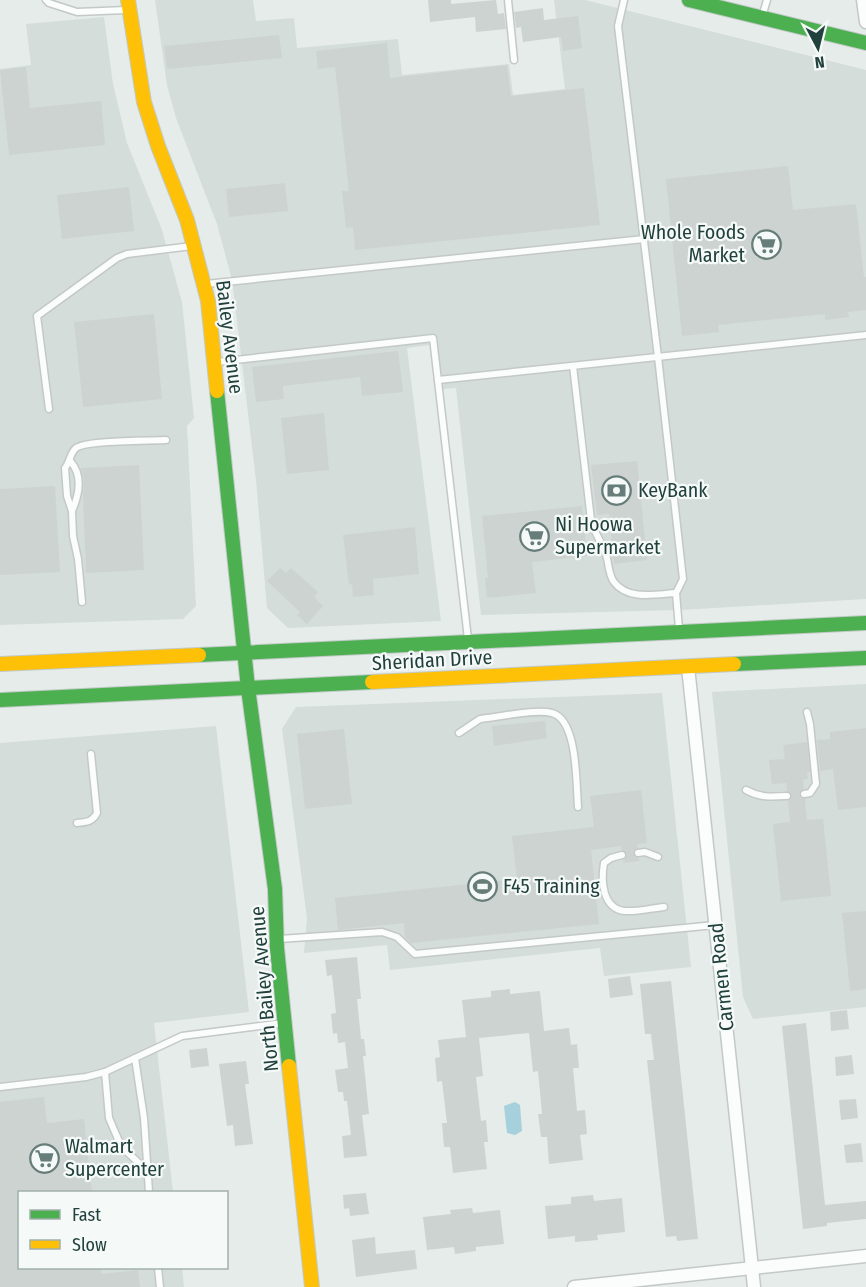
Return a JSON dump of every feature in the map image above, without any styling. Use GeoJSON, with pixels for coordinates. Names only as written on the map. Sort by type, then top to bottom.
{"type":"FeatureCollection","features":[{"type":"Feature","properties":{"kind":"main road"},"geometry":{"type":"LineString","coordinates":[[689,0],[866,44]]}},
{"type":"Feature","properties":{"kind":"main road","name":"Bailey Avenue"},"geometry":{"type":"LineString","coordinates":[[129,5],[144,102],[158,146],[187,220],[205,284],[248,688]]}},
{"type":"Feature","properties":{"kind":"main road","name":"Sheridan Drive"},"geometry":{"type":"LineString","coordinates":[[0,664],[866,624]]}},
{"type":"Feature","properties":{"kind":"main road","name":"Sheridan Drive"},"geometry":{"type":"LineString","coordinates":[[0,700],[866,658]]}},
{"type":"Feature","properties":{"kind":"main road","name":"North Bailey Avenue"},"geometry":{"type":"LineString","coordinates":[[248,688],[275,890],[276,939],[312,1287]]}},
{"type":"Feature","properties":{"kind":"street"},"geometry":{"type":"LineString","coordinates":[[863,0],[866,22]]}},
{"type":"Feature","properties":{"kind":"street","name":"Carmen Road"},"geometry":{"type":"LineString","coordinates":[[688,667],[754,1287]]}},
{"type":"Feature","properties":{"kind":"street"},"geometry":{"type":"LineString","coordinates":[[574,1287],[652,1283],[752,1268],[866,1256]]}},
{"type":"Feature","properties":{"kind":"lane"},"geometry":{"type":"LineString","coordinates":[[46,0],[77,12],[129,5]]}},
{"type":"Feature","properties":{"kind":"lane"},"geometry":{"type":"LineString","coordinates":[[508,0],[514,60]]}},
{"type":"Feature","properties":{"kind":"lane"},"geometry":{"type":"LineString","coordinates":[[624,0],[618,26],[683,579],[676,593],[680,632]]}},
{"type":"Feature","properties":{"kind":"lane"},"geometry":{"type":"LineString","coordinates":[[761,18],[767,0]]}},
{"type":"Feature","properties":{"kind":"lane"},"geometry":{"type":"LineString","coordinates":[[205,284],[644,239]]}},
{"type":"Feature","properties":{"kind":"lane"},"geometry":{"type":"LineString","coordinates":[[49,409],[37,316],[117,258],[127,254],[195,246]]}},
{"type":"Feature","properties":{"kind":"lane"},"geometry":{"type":"LineString","coordinates":[[438,380],[866,335]]}},
{"type":"Feature","properties":{"kind":"lane"},"geometry":{"type":"LineString","coordinates":[[215,362],[433,338],[469,642]]}},
{"type":"Feature","properties":{"kind":"lane"},"geometry":{"type":"LineString","coordinates":[[573,366],[591,520],[594,533],[605,551],[610,574],[615,583],[630,593],[642,595],[676,593]]}},
{"type":"Feature","properties":{"kind":"lane"},"geometry":{"type":"LineString","coordinates":[[82,602],[72,512],[67,496],[65,468],[70,462],[71,454],[82,445],[166,440]]}},
{"type":"Feature","properties":{"kind":"lane"},"geometry":{"type":"LineString","coordinates":[[70,462],[77,474],[79,495],[72,512]]}},
{"type":"Feature","properties":{"kind":"lane"},"geometry":{"type":"LineString","coordinates":[[459,733],[480,719],[543,712],[560,716],[566,722],[571,738],[578,807]]}},
{"type":"Feature","properties":{"kind":"lane"},"geometry":{"type":"LineString","coordinates":[[804,794],[814,789],[816,784],[807,712]]}},
{"type":"Feature","properties":{"kind":"lane"},"geometry":{"type":"LineString","coordinates":[[77,823],[88,822],[97,813],[91,754]]}},
{"type":"Feature","properties":{"kind":"lane"},"geometry":{"type":"LineString","coordinates":[[746,790],[758,796],[787,796]]}},
{"type":"Feature","properties":{"kind":"lane"},"geometry":{"type":"LineString","coordinates":[[638,853],[645,852],[658,856]]}},
{"type":"Feature","properties":{"kind":"lane"},"geometry":{"type":"LineString","coordinates":[[622,855],[604,863],[604,891],[608,901],[615,908],[625,911],[664,907]]}},
{"type":"Feature","properties":{"kind":"lane"},"geometry":{"type":"LineString","coordinates":[[276,939],[382,932],[397,937],[415,954],[716,925]]}},
{"type":"Feature","properties":{"kind":"lane"},"geometry":{"type":"LineString","coordinates":[[0,1087],[86,1077],[105,1072],[182,1036],[285,1023]]}},
{"type":"Feature","properties":{"kind":"lane"},"geometry":{"type":"LineString","coordinates":[[135,1058],[144,1118],[149,1191]]}},
{"type":"Feature","properties":{"kind":"lane"},"geometry":{"type":"LineString","coordinates":[[105,1072],[109,1118],[117,1137],[121,1146],[146,1169]]}},
{"type":"Feature","properties":{"kind":"lane"},"geometry":{"type":"LineString","coordinates":[[158,1269],[160,1287]]}},
{"type":"Feature","properties":{"kind":"shaded area"},"geometry":{"type":"Polygon","coordinates":[[[155,0],[253,0],[256,21],[294,18],[297,48],[398,39],[402,75],[509,64],[513,95],[565,89],[554,0],[585,0],[866,70],[866,599],[681,610],[481,615],[456,388],[443,389],[437,344],[407,348],[441,621],[288,628],[267,608],[256,480],[232,280],[217,224],[176,118],[167,85],[155,0]]]}},
{"type":"Feature","properties":{"kind":"shaded area"},"geometry":{"type":"Polygon","coordinates":[[[104,17],[113,84],[127,143],[162,230],[182,302],[194,418],[187,426],[196,606],[183,619],[0,625],[0,69],[31,65],[26,24],[104,17]]]}},
{"type":"Feature","properties":{"kind":"shaded area"},"geometry":{"type":"Polygon","coordinates":[[[866,684],[866,1007],[753,1019],[743,997],[712,692],[866,684]]]}},
{"type":"Feature","properties":{"kind":"shaded area"},"geometry":{"type":"Polygon","coordinates":[[[662,693],[691,967],[604,976],[600,948],[390,970],[387,945],[304,953],[307,918],[282,729],[296,707],[662,693]]]}},
{"type":"Feature","properties":{"kind":"shaded area"},"geometry":{"type":"Polygon","coordinates":[[[216,726],[249,1012],[154,1023],[173,1191],[18,1191],[18,1269],[182,1269],[184,1287],[0,1287],[0,743],[216,726]]]}},
{"type":"Feature","properties":{"kind":"water"},"geometry":{"type":"Polygon","coordinates":[[[515,1102],[520,1105],[522,1131],[515,1135],[507,1133],[504,1106],[515,1102]]]}},
{"type":"Feature","properties":{"kind":"building"},"geometry":{"type":"Polygon","coordinates":[[[428,0],[451,0],[451,4],[496,0],[498,14],[504,13],[506,29],[476,32],[475,17],[430,22],[428,0]]]}},
{"type":"Feature","properties":{"kind":"building"},"geometry":{"type":"Polygon","coordinates":[[[543,8],[544,20],[578,16],[582,48],[563,51],[561,37],[523,42],[521,27],[516,28],[514,12],[543,8]]]}},
{"type":"Feature","properties":{"kind":"building"},"geometry":{"type":"Polygon","coordinates":[[[279,35],[282,58],[167,69],[164,46],[279,35]]]}},
{"type":"Feature","properties":{"kind":"building"},"geometry":{"type":"Polygon","coordinates":[[[387,43],[390,78],[507,65],[511,96],[584,88],[600,225],[355,250],[353,227],[346,228],[342,191],[349,191],[335,67],[318,69],[316,51],[387,43]]]}},
{"type":"Feature","properties":{"kind":"building"},"geometry":{"type":"Polygon","coordinates":[[[26,67],[30,108],[101,101],[105,145],[9,155],[0,70],[26,67]]]}},
{"type":"Feature","properties":{"kind":"building","name":"Whole Foods Market"},"geometry":{"type":"Polygon","coordinates":[[[788,166],[793,210],[856,204],[864,277],[866,277],[866,310],[848,312],[849,317],[825,320],[825,314],[718,325],[719,332],[682,336],[666,179],[788,166]]]}},
{"type":"Feature","properties":{"kind":"building"},"geometry":{"type":"Polygon","coordinates":[[[285,183],[288,211],[229,217],[226,189],[285,183]]]}},
{"type":"Feature","properties":{"kind":"building"},"geometry":{"type":"Polygon","coordinates":[[[129,187],[134,231],[62,239],[57,195],[129,187]]]}},
{"type":"Feature","properties":{"kind":"building"},"geometry":{"type":"Polygon","coordinates":[[[154,314],[162,399],[83,407],[74,322],[154,314]]]}},
{"type":"Feature","properties":{"kind":"building"},"geometry":{"type":"Polygon","coordinates":[[[398,351],[403,392],[362,396],[360,377],[283,386],[284,399],[256,402],[252,367],[398,351]]]}},
{"type":"Feature","properties":{"kind":"building"},"geometry":{"type":"Polygon","coordinates":[[[324,413],[329,470],[287,474],[281,418],[324,413]]]}},
{"type":"Feature","properties":{"kind":"building","name":"KeyBank"},"geometry":{"type":"Polygon","coordinates":[[[637,461],[647,560],[614,564],[609,514],[597,515],[591,465],[637,461]]]}},
{"type":"Feature","properties":{"kind":"building"},"geometry":{"type":"Polygon","coordinates":[[[139,465],[144,570],[86,573],[84,479],[81,468],[139,465]]]}},
{"type":"Feature","properties":{"kind":"building"},"geometry":{"type":"Polygon","coordinates":[[[55,486],[60,572],[0,575],[0,489],[55,486]]]}},
{"type":"Feature","properties":{"kind":"building","name":"Ni Hoowa Supermarket"},"geometry":{"type":"Polygon","coordinates":[[[582,506],[587,556],[532,562],[536,593],[487,598],[485,578],[488,578],[482,516],[582,506]]]}},
{"type":"Feature","properties":{"kind":"building"},"geometry":{"type":"Polygon","coordinates":[[[415,527],[419,574],[373,579],[374,595],[353,597],[352,584],[349,585],[343,535],[415,527]]]}},
{"type":"Feature","properties":{"kind":"building"},"geometry":{"type":"Polygon","coordinates":[[[280,568],[286,573],[291,568],[318,592],[314,597],[323,606],[307,624],[297,615],[300,612],[267,581],[280,568]]]}},
{"type":"Feature","properties":{"kind":"building"},"geometry":{"type":"Polygon","coordinates":[[[545,721],[547,738],[494,746],[492,726],[545,721]]]}},
{"type":"Feature","properties":{"kind":"building"},"geometry":{"type":"Polygon","coordinates":[[[866,728],[866,807],[838,810],[833,769],[820,771],[817,740],[830,739],[830,732],[866,728]]]}},
{"type":"Feature","properties":{"kind":"building"},"geometry":{"type":"Polygon","coordinates":[[[344,729],[352,804],[305,809],[297,734],[344,729]]]}},
{"type":"Feature","properties":{"kind":"building"},"geometry":{"type":"Polygon","coordinates":[[[807,742],[810,772],[807,772],[808,779],[803,780],[804,789],[799,794],[800,798],[805,799],[807,820],[823,819],[831,896],[781,901],[773,824],[790,822],[788,801],[792,795],[787,791],[786,783],[772,784],[769,760],[785,759],[783,745],[807,742]]]}},
{"type":"Feature","properties":{"kind":"building"},"geometry":{"type":"Polygon","coordinates":[[[641,790],[647,843],[637,844],[638,848],[633,851],[639,861],[623,863],[627,854],[621,846],[591,850],[599,924],[411,943],[405,937],[404,923],[338,930],[335,898],[517,879],[512,836],[594,827],[590,796],[641,790]]]}},
{"type":"Feature","properties":{"kind":"building"},"geometry":{"type":"Polygon","coordinates":[[[866,911],[866,989],[850,991],[842,913],[866,911]]]}},
{"type":"Feature","properties":{"kind":"building"},"geometry":{"type":"Polygon","coordinates":[[[357,957],[361,999],[357,999],[361,1039],[364,1039],[366,1056],[363,1056],[369,1114],[362,1115],[367,1156],[344,1158],[342,1136],[351,1135],[347,1101],[344,1101],[343,1092],[338,1092],[335,1070],[348,1068],[345,1042],[338,1043],[337,1033],[333,1034],[331,1014],[336,1013],[332,975],[327,976],[325,960],[357,957]]]}},
{"type":"Feature","properties":{"kind":"building"},"geometry":{"type":"Polygon","coordinates":[[[630,976],[633,995],[610,998],[608,979],[630,976]]]}},
{"type":"Feature","properties":{"kind":"building"},"geometry":{"type":"Polygon","coordinates":[[[671,981],[698,1239],[677,1241],[676,1236],[666,1237],[647,1060],[654,1060],[651,1034],[645,1034],[640,984],[671,981]]]}},
{"type":"Feature","properties":{"kind":"building"},"geometry":{"type":"Polygon","coordinates":[[[510,989],[510,994],[540,991],[544,1031],[569,1028],[571,1045],[577,1044],[579,1068],[573,1068],[577,1111],[585,1110],[587,1134],[580,1135],[583,1160],[549,1164],[547,1137],[541,1137],[538,1114],[542,1114],[538,1071],[533,1072],[529,1033],[479,1038],[483,1076],[476,1077],[481,1121],[486,1120],[488,1142],[484,1142],[487,1169],[453,1173],[450,1147],[444,1147],[442,1123],[447,1123],[442,1081],[437,1082],[435,1058],[440,1057],[438,1040],[466,1037],[462,1000],[491,997],[491,991],[510,989]]]}},
{"type":"Feature","properties":{"kind":"building"},"geometry":{"type":"Polygon","coordinates":[[[847,1010],[849,1029],[831,1031],[830,1012],[847,1010]]]}},
{"type":"Feature","properties":{"kind":"building"},"geometry":{"type":"Polygon","coordinates":[[[806,1023],[825,1205],[866,1201],[866,1219],[827,1223],[827,1226],[803,1229],[782,1026],[806,1023]]]}},
{"type":"Feature","properties":{"kind":"building"},"geometry":{"type":"Polygon","coordinates":[[[207,1048],[209,1066],[191,1068],[189,1050],[207,1048]]]}},
{"type":"Feature","properties":{"kind":"building"},"geometry":{"type":"Polygon","coordinates":[[[852,1055],[854,1074],[836,1076],[835,1057],[852,1055]]]}},
{"type":"Feature","properties":{"kind":"building"},"geometry":{"type":"Polygon","coordinates":[[[246,1061],[249,1084],[245,1084],[253,1144],[235,1146],[233,1125],[227,1126],[219,1064],[246,1061]]]}},
{"type":"Feature","properties":{"kind":"building","name":"Walmart Supercenter"},"geometry":{"type":"Polygon","coordinates":[[[44,1097],[47,1123],[84,1119],[92,1191],[18,1191],[18,1269],[101,1269],[101,1274],[138,1270],[140,1287],[0,1287],[0,1102],[44,1097]]]}},
{"type":"Feature","properties":{"kind":"building"},"geometry":{"type":"Polygon","coordinates":[[[856,1099],[858,1118],[841,1120],[839,1100],[856,1099]]]}},
{"type":"Feature","properties":{"kind":"building"},"geometry":{"type":"Polygon","coordinates":[[[861,1143],[863,1162],[846,1163],[844,1145],[861,1143]]]}},
{"type":"Feature","properties":{"kind":"building"},"geometry":{"type":"Polygon","coordinates":[[[366,1193],[369,1214],[350,1216],[349,1208],[344,1209],[343,1195],[366,1193]]]}},
{"type":"Feature","properties":{"kind":"building"},"geometry":{"type":"Polygon","coordinates":[[[593,1195],[594,1201],[622,1198],[625,1232],[597,1235],[598,1240],[575,1242],[575,1236],[548,1239],[545,1206],[571,1204],[571,1197],[593,1195]]]}},
{"type":"Feature","properties":{"kind":"building"},"geometry":{"type":"Polygon","coordinates":[[[472,1208],[473,1213],[500,1210],[504,1244],[476,1247],[476,1251],[455,1254],[454,1247],[427,1250],[423,1217],[451,1214],[450,1210],[472,1208]]]}},
{"type":"Feature","properties":{"kind":"building"},"geometry":{"type":"Polygon","coordinates":[[[375,1237],[376,1254],[415,1250],[417,1269],[356,1277],[352,1240],[375,1237]]]}},
{"type":"Feature","properties":{"kind":"traffic: fast"},"geometry":{"type":"LineString","coordinates":[[689,0],[866,43]]}},
{"type":"Feature","properties":{"kind":"traffic: fast"},"geometry":{"type":"LineString","coordinates":[[217,391],[248,688]]}},
{"type":"Feature","properties":{"kind":"traffic: fast"},"geometry":{"type":"LineString","coordinates":[[199,655],[866,623]]}},
{"type":"Feature","properties":{"kind":"traffic: fast"},"geometry":{"type":"LineString","coordinates":[[734,664],[866,658]]}},
{"type":"Feature","properties":{"kind":"traffic: fast"},"geometry":{"type":"LineString","coordinates":[[0,700],[372,682]]}},
{"type":"Feature","properties":{"kind":"traffic: fast"},"geometry":{"type":"LineString","coordinates":[[248,688],[275,889],[277,948],[289,1066]]}},
{"type":"Feature","properties":{"kind":"traffic: slow"},"geometry":{"type":"LineString","coordinates":[[128,0],[144,102],[158,146],[187,220],[208,301],[217,391]]}},
{"type":"Feature","properties":{"kind":"traffic: slow"},"geometry":{"type":"LineString","coordinates":[[0,664],[199,655]]}},
{"type":"Feature","properties":{"kind":"traffic: slow"},"geometry":{"type":"LineString","coordinates":[[372,682],[734,664]]}},
{"type":"Feature","properties":{"kind":"traffic: slow"},"geometry":{"type":"LineString","coordinates":[[289,1066],[312,1287]]}},
{"type":"Feature","properties":{"kind":"place","name":"Whole Foods Market"},"geometry":{"type":"Point","coordinates":[766,244]}},
{"type":"Feature","properties":{"kind":"place","name":"KeyBank"},"geometry":{"type":"Point","coordinates":[617,490]}},
{"type":"Feature","properties":{"kind":"place","name":"Ni Hoowa Supermarket"},"geometry":{"type":"Point","coordinates":[534,536]}},
{"type":"Feature","properties":{"kind":"place","name":"F45 Training"},"geometry":{"type":"Point","coordinates":[482,886]}},
{"type":"Feature","properties":{"kind":"place","name":"Walmart Supercenter"},"geometry":{"type":"Point","coordinates":[44,1158]}}]}
